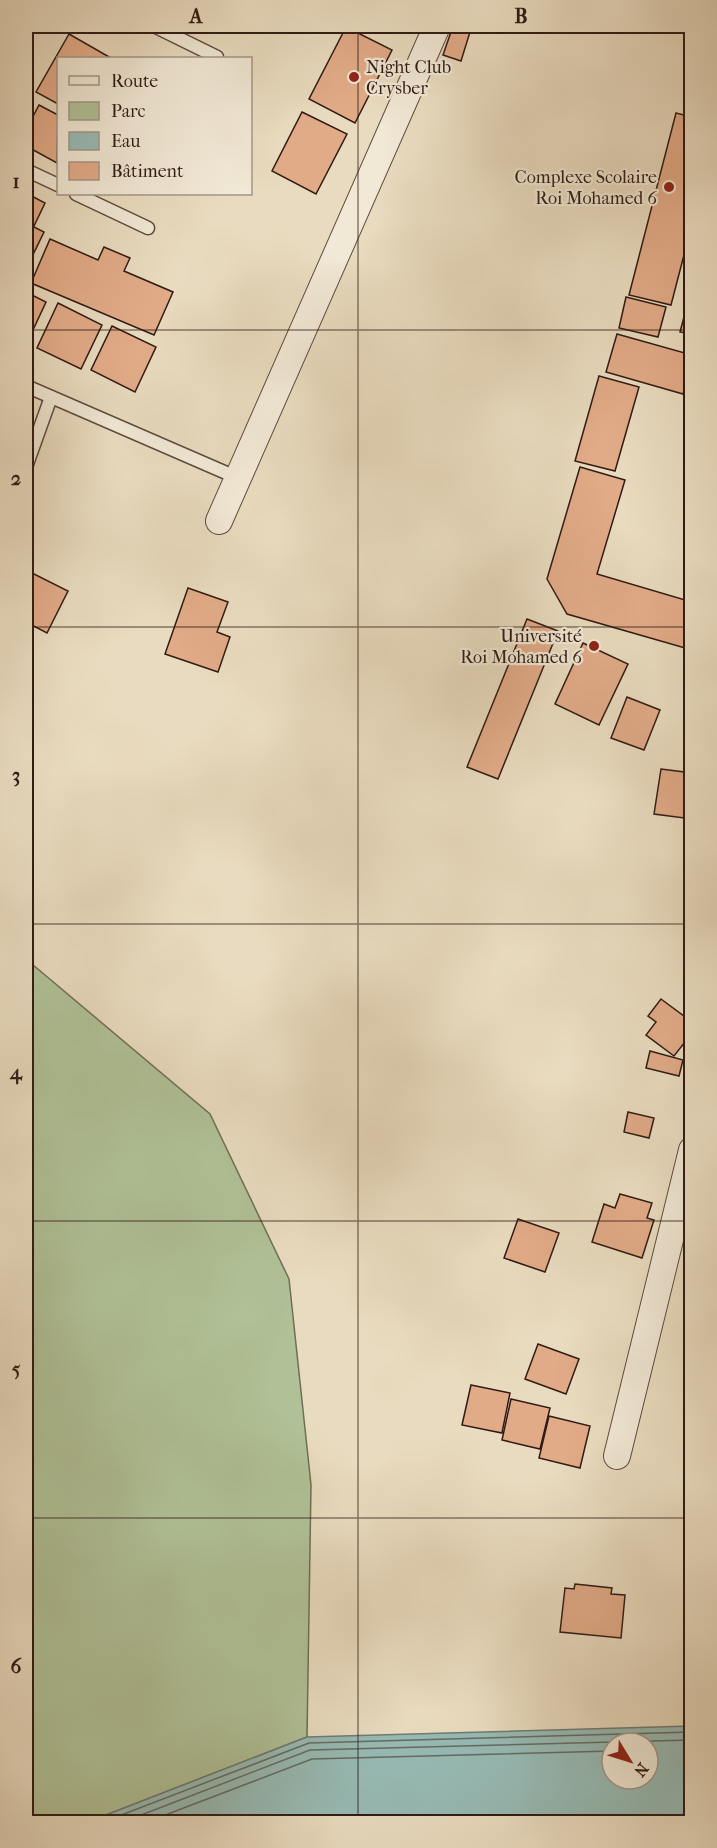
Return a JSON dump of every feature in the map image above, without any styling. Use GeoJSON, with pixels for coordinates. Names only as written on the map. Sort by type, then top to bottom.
{"type":"FeatureCollection","features":[{"type":"Feature","properties":{"kind":"street"},"geometry":{"type":"LineString","coordinates":[[219,520],[437,26]]}},
{"type":"Feature","properties":{"kind":"street"},"geometry":{"type":"LineString","coordinates":[[617,1456],[692,1150]]}},
{"type":"Feature","properties":{"kind":"lane"},"geometry":{"type":"LineString","coordinates":[[154,26],[217,57]]}},
{"type":"Feature","properties":{"kind":"lane"},"geometry":{"type":"LineString","coordinates":[[26,170],[57,186]]}},
{"type":"Feature","properties":{"kind":"lane"},"geometry":{"type":"LineString","coordinates":[[78,195],[148,228]]}},
{"type":"Feature","properties":{"kind":"lane"},"geometry":{"type":"LineString","coordinates":[[26,386],[238,478]]}},
{"type":"Feature","properties":{"kind":"lane"},"geometry":{"type":"LineString","coordinates":[[26,466],[51,397]]}},
{"type":"Feature","properties":{"kind":"green space"},"geometry":{"type":"Polygon","coordinates":[[[26,959],[210,1114],[289,1279],[311,1485],[307,1737],[88,1822],[26,1822],[26,959]]]}},
{"type":"Feature","properties":{"kind":"water"},"geometry":{"type":"Polygon","coordinates":[[[691,1726],[691,1822],[88,1822],[307,1737],[691,1726]]]}},
{"type":"Feature","properties":{"kind":"building"},"geometry":{"type":"Polygon","coordinates":[[[453,26],[470,32],[461,61],[443,55],[453,26]]]}},
{"type":"Feature","properties":{"kind":"building"},"geometry":{"type":"Polygon","coordinates":[[[346,27],[392,50],[355,123],[309,99],[346,27]]]}},
{"type":"Feature","properties":{"kind":"building"},"geometry":{"type":"Polygon","coordinates":[[[69,34],[109,57],[57,57],[57,103],[36,92],[69,34]]]}},
{"type":"Feature","properties":{"kind":"building"},"geometry":{"type":"Polygon","coordinates":[[[39,105],[57,114],[57,163],[26,146],[26,130],[39,105]]]}},
{"type":"Feature","properties":{"kind":"building"},"geometry":{"type":"Polygon","coordinates":[[[302,112],[347,134],[316,194],[272,171],[302,112]]]}},
{"type":"Feature","properties":{"kind":"building"},"geometry":{"type":"Polygon","coordinates":[[[676,113],[692,117],[692,224],[671,305],[629,295],[676,113]]]}},
{"type":"Feature","properties":{"kind":"building"},"geometry":{"type":"Polygon","coordinates":[[[26,193],[45,203],[34,226],[26,222],[26,193]]]}},
{"type":"Feature","properties":{"kind":"building"},"geometry":{"type":"Polygon","coordinates":[[[26,223],[44,232],[26,269],[26,223]]]}},
{"type":"Feature","properties":{"kind":"building"},"geometry":{"type":"Polygon","coordinates":[[[50,239],[98,260],[104,247],[130,258],[124,271],[173,292],[154,335],[31,283],[50,239]]]}},
{"type":"Feature","properties":{"kind":"building"},"geometry":{"type":"Polygon","coordinates":[[[692,287],[692,334],[680,332],[692,287]]]}},
{"type":"Feature","properties":{"kind":"building"},"geometry":{"type":"Polygon","coordinates":[[[26,292],[46,302],[26,345],[26,292]]]}},
{"type":"Feature","properties":{"kind":"building"},"geometry":{"type":"Polygon","coordinates":[[[626,297],[666,307],[658,337],[619,328],[626,297]]]}},
{"type":"Feature","properties":{"kind":"building"},"geometry":{"type":"Polygon","coordinates":[[[58,303],[102,325],[81,369],[37,348],[58,303]]]}},
{"type":"Feature","properties":{"kind":"building"},"geometry":{"type":"Polygon","coordinates":[[[112,326],[156,347],[135,392],[91,370],[112,326]]]}},
{"type":"Feature","properties":{"kind":"building"},"geometry":{"type":"Polygon","coordinates":[[[617,334],[692,355],[692,364],[683,394],[606,372],[617,334]]]}},
{"type":"Feature","properties":{"kind":"building"},"geometry":{"type":"Polygon","coordinates":[[[599,376],[639,387],[615,471],[575,461],[599,376]]]}},
{"type":"Feature","properties":{"kind":"building"},"geometry":{"type":"Polygon","coordinates":[[[580,467],[625,480],[597,574],[692,602],[692,650],[567,614],[547,579],[580,467]]]}},
{"type":"Feature","properties":{"kind":"building"},"geometry":{"type":"Polygon","coordinates":[[[26,570],[68,591],[47,633],[26,622],[26,570]]]}},
{"type":"Feature","properties":{"kind":"building"},"geometry":{"type":"Polygon","coordinates":[[[188,588],[228,602],[217,632],[230,637],[218,672],[165,654],[188,588]]]}},
{"type":"Feature","properties":{"kind":"building"},"geometry":{"type":"Polygon","coordinates":[[[527,619],[558,631],[498,779],[467,767],[527,619]]]}},
{"type":"Feature","properties":{"kind":"building"},"geometry":{"type":"Polygon","coordinates":[[[583,643],[628,664],[599,725],[555,704],[583,643]]]}},
{"type":"Feature","properties":{"kind":"building"},"geometry":{"type":"Polygon","coordinates":[[[627,697],[660,710],[644,750],[611,738],[627,697]]]}},
{"type":"Feature","properties":{"kind":"building"},"geometry":{"type":"Polygon","coordinates":[[[661,769],[692,773],[692,819],[654,814],[661,769]]]}},
{"type":"Feature","properties":{"kind":"building"},"geometry":{"type":"Polygon","coordinates":[[[661,999],[692,1022],[692,1033],[674,1056],[646,1035],[656,1022],[648,1016],[661,999]]]}},
{"type":"Feature","properties":{"kind":"building"},"geometry":{"type":"Polygon","coordinates":[[[650,1051],[683,1060],[679,1076],[646,1068],[650,1051]]]}},
{"type":"Feature","properties":{"kind":"building"},"geometry":{"type":"Polygon","coordinates":[[[628,1112],[654,1118],[649,1138],[624,1132],[628,1112]]]}},
{"type":"Feature","properties":{"kind":"building"},"geometry":{"type":"Polygon","coordinates":[[[620,1194],[652,1203],[647,1218],[654,1220],[642,1258],[592,1242],[604,1204],[615,1208],[620,1194]]]}},
{"type":"Feature","properties":{"kind":"building"},"geometry":{"type":"Polygon","coordinates":[[[518,1219],[559,1233],[545,1272],[504,1258],[518,1219]]]}},
{"type":"Feature","properties":{"kind":"building"},"geometry":{"type":"Polygon","coordinates":[[[538,1344],[579,1359],[566,1394],[525,1379],[538,1344]]]}},
{"type":"Feature","properties":{"kind":"building"},"geometry":{"type":"Polygon","coordinates":[[[471,1385],[510,1393],[502,1433],[462,1425],[471,1385]]]}},
{"type":"Feature","properties":{"kind":"building"},"geometry":{"type":"Polygon","coordinates":[[[511,1399],[550,1408],[540,1449],[502,1440],[511,1399]]]}},
{"type":"Feature","properties":{"kind":"building"},"geometry":{"type":"Polygon","coordinates":[[[549,1416],[590,1426],[580,1468],[539,1458],[549,1416]]]}},
{"type":"Feature","properties":{"kind":"building"},"geometry":{"type":"Polygon","coordinates":[[[575,1584],[612,1588],[611,1594],[625,1595],[621,1638],[560,1632],[565,1588],[574,1589],[575,1584]]]}},
{"type":"Feature","properties":{"kind":"place","name":"Night Club Crysber"},"geometry":{"type":"Point","coordinates":[354,77]}},
{"type":"Feature","properties":{"kind":"place","name":"Complexe Scolaire Roi Mohamed 6"},"geometry":{"type":"Point","coordinates":[669,187]}},
{"type":"Feature","properties":{"kind":"place","name":"Université Roi Mohamed 6"},"geometry":{"type":"Point","coordinates":[594,646]}}]}
